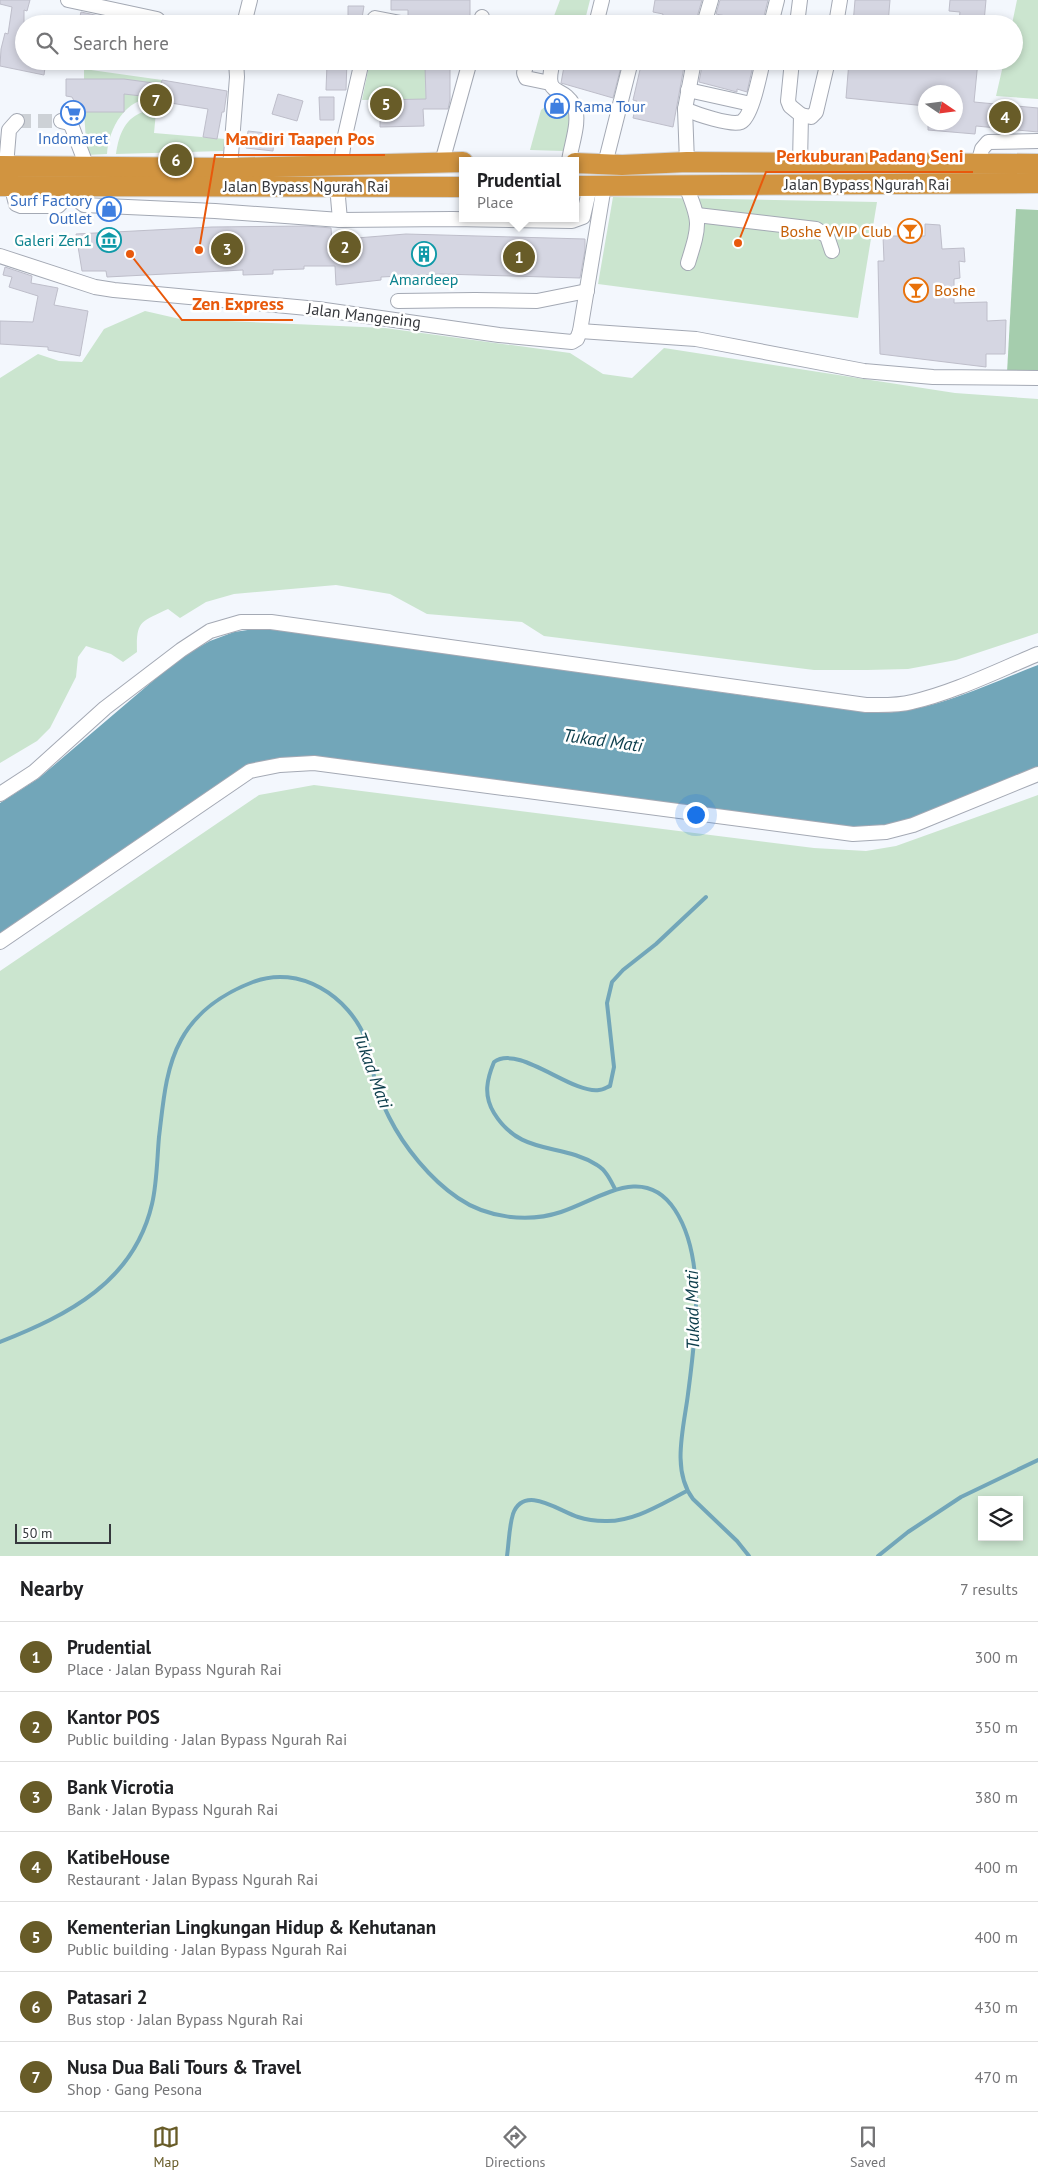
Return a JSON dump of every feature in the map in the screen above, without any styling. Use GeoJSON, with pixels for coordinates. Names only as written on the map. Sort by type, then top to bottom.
{"type":"FeatureCollection","features":[{"type":"Feature","properties":{"kind":"highway","name":"Jalan Bypass Ngurah Rai"},"geometry":{"type":"LineString","coordinates":[[4,176],[77,179],[230,168],[459,162]]}},
{"type":"Feature","properties":{"kind":"highway","name":"Jalan Bypass Ngurah Rai"},"geometry":{"type":"LineString","coordinates":[[579,163],[1038,164]]}},
{"type":"Feature","properties":{"kind":"highway","name":"Jalan Bypass Ngurah Rai"},"geometry":{"type":"LineString","coordinates":[[4,176],[213,186],[459,187]]}},
{"type":"Feature","properties":{"kind":"highway","name":"Jalan Bypass Ngurah Rai"},"geometry":{"type":"LineString","coordinates":[[590,186],[685,184],[1038,184]]}},
{"type":"Feature","properties":{"kind":"street"},"geometry":{"type":"LineString","coordinates":[[68,0],[142,15]]}},
{"type":"Feature","properties":{"kind":"street"},"geometry":{"type":"LineString","coordinates":[[246,15],[250,0]]}},
{"type":"Feature","properties":{"kind":"street"},"geometry":{"type":"LineString","coordinates":[[598,15],[602,0]]}},
{"type":"Feature","properties":{"kind":"street"},"geometry":{"type":"LineString","coordinates":[[707,15],[711,0]]}},
{"type":"Feature","properties":{"kind":"street"},"geometry":{"type":"LineString","coordinates":[[773,15],[777,0]]}},
{"type":"Feature","properties":{"kind":"street"},"geometry":{"type":"LineString","coordinates":[[798,15],[800,0]]}},
{"type":"Feature","properties":{"kind":"street"},"geometry":{"type":"LineString","coordinates":[[838,15],[840,0]]}},
{"type":"Feature","properties":{"kind":"street"},"geometry":{"type":"LineString","coordinates":[[230,168],[237,70]]}},
{"type":"Feature","properties":{"kind":"street"},"geometry":{"type":"LineString","coordinates":[[341,164],[344,140],[360,70]]}},
{"type":"Feature","properties":{"kind":"street"},"geometry":{"type":"LineString","coordinates":[[442,162],[468,70]]}},
{"type":"Feature","properties":{"kind":"street"},"geometry":{"type":"LineString","coordinates":[[525,70],[526,78],[550,83]]}},
{"type":"Feature","properties":{"kind":"street"},"geometry":{"type":"LineString","coordinates":[[551,70],[549,77],[550,83],[555,90],[569,99],[575,107],[577,119],[569,157]]}},
{"type":"Feature","properties":{"kind":"street"},"geometry":{"type":"LineString","coordinates":[[605,164],[629,70]]}},
{"type":"Feature","properties":{"kind":"street"},"geometry":{"type":"LineString","coordinates":[[687,162],[685,109],[692,70]]}},
{"type":"Feature","properties":{"kind":"street"},"geometry":{"type":"LineString","coordinates":[[685,109],[734,124],[742,122],[746,118],[751,104],[760,70]]}},
{"type":"Feature","properties":{"kind":"street"},"geometry":{"type":"LineString","coordinates":[[791,70],[788,101],[790,106],[802,115],[812,117],[816,112],[826,70]]}},
{"type":"Feature","properties":{"kind":"street"},"geometry":{"type":"LineString","coordinates":[[688,90],[751,104]]}},
{"type":"Feature","properties":{"kind":"street"},"geometry":{"type":"LineString","coordinates":[[800,163],[802,115]]}},
{"type":"Feature","properties":{"kind":"street"},"geometry":{"type":"LineString","coordinates":[[4,176],[9,130],[17,121]]}},
{"type":"Feature","properties":{"kind":"street"},"geometry":{"type":"LineString","coordinates":[[61,121],[68,123],[72,127],[80,202],[84,205],[215,210],[340,220],[459,219]]}},
{"type":"Feature","properties":{"kind":"street"},"geometry":{"type":"LineString","coordinates":[[978,164],[982,149],[988,142],[1038,141]]}},
{"type":"Feature","properties":{"kind":"street"},"geometry":{"type":"LineString","coordinates":[[685,184],[697,214],[698,224],[688,263]]}},
{"type":"Feature","properties":{"kind":"street"},"geometry":{"type":"LineString","coordinates":[[213,186],[215,210]]}},
{"type":"Feature","properties":{"kind":"street"},"geometry":{"type":"LineString","coordinates":[[337,186],[340,220]]}},
{"type":"Feature","properties":{"kind":"street"},"geometry":{"type":"LineString","coordinates":[[579,218],[583,217],[590,186]]}},
{"type":"Feature","properties":{"kind":"street"},"geometry":{"type":"LineString","coordinates":[[590,186],[587,291],[580,331],[696,340],[864,371],[933,377],[1038,378]]}},
{"type":"Feature","properties":{"kind":"street"},"geometry":{"type":"LineString","coordinates":[[697,214],[816,229],[827,236],[832,251]]}},
{"type":"Feature","properties":{"kind":"street","name":"Jalan Mangening"},"geometry":{"type":"LineString","coordinates":[[0,256],[95,287],[114,290],[308,308],[499,335],[569,342],[577,339],[580,331]]}},
{"type":"Feature","properties":{"kind":"street"},"geometry":{"type":"LineString","coordinates":[[398,302],[537,301],[587,291]]}},
{"type":"Feature","properties":{"kind":"street"},"geometry":{"type":"LineString","coordinates":[[0,794],[34,772],[105,708],[181,650],[210,631],[241,622],[271,622],[866,705],[888,706],[921,700],[1038,654]]}},
{"type":"Feature","properties":{"kind":"street"},"geometry":{"type":"LineString","coordinates":[[0,942],[250,771],[280,765],[314,763],[853,834],[886,832],[913,825],[1038,774]]}},
{"type":"Feature","properties":{"kind":"green space"},"geometry":{"type":"Polygon","coordinates":[[[560,0],[590,0],[586,15],[554,15],[560,0]]]}},
{"type":"Feature","properties":{"kind":"green space"},"geometry":{"type":"Polygon","coordinates":[[[1017,0],[1038,0],[1038,99],[996,96],[1002,70],[1023,70],[1023,15],[1014,15],[1017,0]]]}},
{"type":"Feature","properties":{"kind":"green space"},"geometry":{"type":"Polygon","coordinates":[[[84,70],[162,80],[159,98],[148,98],[138,102],[129,107],[122,115],[111,133],[107,154],[87,155],[84,70]]]}},
{"type":"Feature","properties":{"kind":"green space"},"geometry":{"type":"Polygon","coordinates":[[[368,70],[425,70],[426,102],[423,99],[362,100],[368,70]]]}},
{"type":"Feature","properties":{"kind":"green space"},"geometry":{"type":"Polygon","coordinates":[[[556,104],[564,106],[569,110],[571,116],[570,129],[564,151],[530,150],[541,110],[546,106],[556,104]]]}},
{"type":"Feature","properties":{"kind":"green space"},"geometry":{"type":"Polygon","coordinates":[[[146,111],[156,112],[154,133],[225,139],[223,151],[116,154],[124,127],[133,117],[146,111]]]}},
{"type":"Feature","properties":{"kind":"green space"},"geometry":{"type":"Polygon","coordinates":[[[613,197],[877,202],[858,318],[598,284],[613,197]]]}},
{"type":"Feature","properties":{"kind":"green space"},"geometry":{"type":"Polygon","coordinates":[[[1016,209],[1038,210],[1038,373],[1007,373],[1016,209]]]}},
{"type":"Feature","properties":{"kind":"green space"},"geometry":{"type":"Polygon","coordinates":[[[145,311],[180,319],[385,328],[570,353],[603,374],[632,378],[664,348],[955,393],[1038,399],[1038,633],[956,660],[908,669],[814,670],[544,636],[522,622],[427,614],[390,594],[336,585],[234,594],[206,602],[180,618],[168,609],[146,620],[139,628],[137,652],[123,662],[111,654],[86,646],[78,657],[76,677],[50,728],[37,741],[0,763],[0,378],[38,354],[59,361],[82,362],[104,329],[145,311]]]}},
{"type":"Feature","properties":{"kind":"green space"},"geometry":{"type":"Polygon","coordinates":[[[314,785],[814,848],[866,851],[896,846],[1038,795],[1038,1556],[0,1556],[0,971],[259,795],[314,785]]]}},
{"type":"Feature","properties":{"kind":"water"},"geometry":{"type":"Polygon","coordinates":[[[261,628],[870,713],[892,712],[935,704],[1038,665],[1038,768],[900,823],[877,828],[856,828],[277,759],[0,935],[0,803],[39,778],[181,657],[210,641],[234,632],[261,628]]]}},
{"type":"Feature","properties":{"kind":"building"},"geometry":{"type":"Polygon","coordinates":[[[0,0],[30,0],[27,11],[24,10],[24,15],[15,15],[15,69],[0,66],[1,49],[5,33],[8,34],[12,7],[0,4],[0,0]]]}},
{"type":"Feature","properties":{"kind":"building"},"geometry":{"type":"Polygon","coordinates":[[[391,0],[470,0],[470,15],[408,15],[408,10],[391,10],[391,0]]]}},
{"type":"Feature","properties":{"kind":"building"},"geometry":{"type":"Polygon","coordinates":[[[655,0],[702,0],[698,15],[663,15],[653,12],[655,0]]]}},
{"type":"Feature","properties":{"kind":"building"},"geometry":{"type":"Polygon","coordinates":[[[720,0],[768,0],[764,15],[716,14],[720,0]]]}},
{"type":"Feature","properties":{"kind":"building"},"geometry":{"type":"Polygon","coordinates":[[[855,0],[890,0],[889,15],[854,15],[855,0]]]}},
{"type":"Feature","properties":{"kind":"building"},"geometry":{"type":"Polygon","coordinates":[[[950,0],[986,0],[985,15],[960,15],[960,12],[949,11],[950,0]]]}},
{"type":"Feature","properties":{"kind":"building"},"geometry":{"type":"Polygon","coordinates":[[[348,6],[364,6],[362,15],[348,15],[348,6]]]}},
{"type":"Feature","properties":{"kind":"building"},"geometry":{"type":"Polygon","coordinates":[[[81,12],[95,15],[80,15],[81,12]]]}},
{"type":"Feature","properties":{"kind":"building"},"geometry":{"type":"Polygon","coordinates":[[[20,70],[45,70],[44,75],[20,70]]]}},
{"type":"Feature","properties":{"kind":"building"},"geometry":{"type":"Polygon","coordinates":[[[327,70],[347,70],[346,90],[326,90],[327,70]]]}},
{"type":"Feature","properties":{"kind":"building"},"geometry":{"type":"Polygon","coordinates":[[[425,70],[450,70],[450,100],[448,109],[423,109],[424,126],[380,127],[380,100],[426,99],[425,70]]]}},
{"type":"Feature","properties":{"kind":"building"},"geometry":{"type":"Polygon","coordinates":[[[563,70],[620,70],[613,98],[561,83],[563,70]]]}},
{"type":"Feature","properties":{"kind":"building"},"geometry":{"type":"Polygon","coordinates":[[[640,70],[683,70],[673,127],[633,118],[637,101],[633,100],[640,70]]]}},
{"type":"Feature","properties":{"kind":"building"},"geometry":{"type":"Polygon","coordinates":[[[701,70],[752,70],[747,92],[737,89],[737,92],[699,82],[701,70]]]}},
{"type":"Feature","properties":{"kind":"building"},"geometry":{"type":"Polygon","coordinates":[[[848,70],[977,70],[974,102],[1038,108],[1038,132],[976,126],[975,134],[928,130],[963,130],[963,85],[918,85],[918,105],[846,98],[848,70]]]}},
{"type":"Feature","properties":{"kind":"building"},"geometry":{"type":"Polygon","coordinates":[[[66,79],[124,79],[161,84],[162,80],[227,91],[217,139],[203,137],[208,109],[158,101],[159,98],[124,94],[124,112],[80,112],[72,97],[66,96],[66,79]]]}},
{"type":"Feature","properties":{"kind":"building"},"geometry":{"type":"Polygon","coordinates":[[[278,94],[303,101],[297,121],[272,114],[278,94]]]}},
{"type":"Feature","properties":{"kind":"building"},"geometry":{"type":"Polygon","coordinates":[[[319,97],[334,97],[334,120],[320,120],[319,97]]]}},
{"type":"Feature","properties":{"kind":"building"},"geometry":{"type":"Polygon","coordinates":[[[248,131],[275,134],[273,151],[246,148],[248,131]]]}},
{"type":"Feature","properties":{"kind":"building","name":"Boshe"},"geometry":{"type":"Polygon","coordinates":[[[925,224],[940,225],[942,249],[964,248],[965,262],[959,261],[960,278],[954,279],[954,303],[987,302],[987,321],[1006,320],[1005,354],[986,354],[986,367],[880,354],[878,261],[884,261],[883,236],[925,236],[925,224]]]}},
{"type":"Feature","properties":{"kind":"building"},"geometry":{"type":"Polygon","coordinates":[[[307,226],[331,228],[332,240],[406,234],[585,239],[585,250],[580,278],[441,274],[381,277],[381,280],[336,285],[335,266],[304,266],[304,269],[273,270],[273,274],[243,275],[243,270],[107,277],[106,271],[82,271],[76,234],[212,227],[307,226]]]}},
{"type":"Feature","properties":{"kind":"building"},"geometry":{"type":"Polygon","coordinates":[[[5,267],[32,276],[31,283],[58,288],[54,305],[88,311],[80,356],[48,350],[48,347],[0,344],[0,321],[33,322],[38,296],[9,287],[12,277],[3,275],[5,267]]]}},
{"type":"Feature","properties":{"kind":"waterway"},"geometry":{"type":"LineString","coordinates":[[615,1189],[606,1173],[597,1165],[570,1153],[529,1143],[505,1127],[494,1113],[488,1100],[487,1087],[494,1062],[505,1058],[517,1059],[587,1089],[600,1090],[610,1086],[614,1067],[607,1003],[612,982],[623,970],[656,944],[706,897]]}},
{"type":"Feature","properties":{"kind":"waterway","name":"Tukad Mati"},"geometry":{"type":"LineString","coordinates":[[0,1342],[25,1332],[73,1307],[95,1292],[114,1275],[130,1255],[143,1231],[154,1196],[159,1137],[171,1063],[181,1040],[194,1021],[221,998],[253,982],[270,978],[288,977],[304,981],[320,988],[348,1010],[366,1040],[377,1090],[402,1140],[438,1182],[469,1205],[508,1217],[535,1217],[561,1212],[621,1188],[636,1187],[650,1189],[663,1196],[675,1210],[685,1230],[692,1252],[696,1300],[693,1349],[682,1434],[682,1475],[686,1488],[693,1499],[737,1541],[749,1556]]}},
{"type":"Feature","properties":{"kind":"waterway","name":"Tukad Mati"},"geometry":{"type":"LineString","coordinates":[[878,1556],[908,1532],[961,1497],[1038,1460]]}},
{"type":"Feature","properties":{"kind":"waterway"},"geometry":{"type":"LineString","coordinates":[[507,1556],[513,1514],[518,1505],[525,1501],[542,1502],[585,1519],[616,1521],[647,1511],[687,1491]]}},
{"type":"Feature","properties":{"kind":"tunnel"},"geometry":{"type":"LineString","coordinates":[[17,121],[61,121]]}},
{"type":"Feature","properties":{"kind":"place","name":"Nusa Dua Bali Tours & Travel"},"geometry":{"type":"Point","coordinates":[156,100]}},
{"type":"Feature","properties":{"kind":"place","name":"Kementerian Lingkungan Hidup & Kehutanan"},"geometry":{"type":"Point","coordinates":[386,104]}},
{"type":"Feature","properties":{"kind":"place","name":"Rama Tour"},"geometry":{"type":"Point","coordinates":[557,106]}},
{"type":"Feature","properties":{"kind":"place","name":"Indomaret"},"geometry":{"type":"Point","coordinates":[73,113]}},
{"type":"Feature","properties":{"kind":"place","name":"KatibeHouse"},"geometry":{"type":"Point","coordinates":[1005,117]}},
{"type":"Feature","properties":{"kind":"place","name":"Patasari 2"},"geometry":{"type":"Point","coordinates":[176,160]}},
{"type":"Feature","properties":{"kind":"place","name":"Surf Factory Outlet"},"geometry":{"type":"Point","coordinates":[109,209]}},
{"type":"Feature","properties":{"kind":"place","name":"Boshe VVIP Club"},"geometry":{"type":"Point","coordinates":[910,231]}},
{"type":"Feature","properties":{"kind":"place","name":"Galeri Zen1"},"geometry":{"type":"Point","coordinates":[109,240]}},
{"type":"Feature","properties":{"kind":"place","name":"Perkuburan Padang Seni"},"geometry":{"type":"Point","coordinates":[738,243]}},
{"type":"Feature","properties":{"kind":"place","name":"Kantor POS"},"geometry":{"type":"Point","coordinates":[345,247]}},
{"type":"Feature","properties":{"kind":"place","name":"Bank Vicrotia"},"geometry":{"type":"Point","coordinates":[227,249]}},
{"type":"Feature","properties":{"kind":"place","name":"Mandiri Taapen Pos"},"geometry":{"type":"Point","coordinates":[199,250]}},
{"type":"Feature","properties":{"kind":"place","name":"Zen Express"},"geometry":{"type":"Point","coordinates":[130,254]}},
{"type":"Feature","properties":{"kind":"place","name":"Amardeep"},"geometry":{"type":"Point","coordinates":[424,254]}},
{"type":"Feature","properties":{"kind":"place","name":"Prudential"},"geometry":{"type":"Point","coordinates":[519,257]}},
{"type":"Feature","properties":{"kind":"place","name":"Boshe"},"geometry":{"type":"Point","coordinates":[916,290]}}]}
